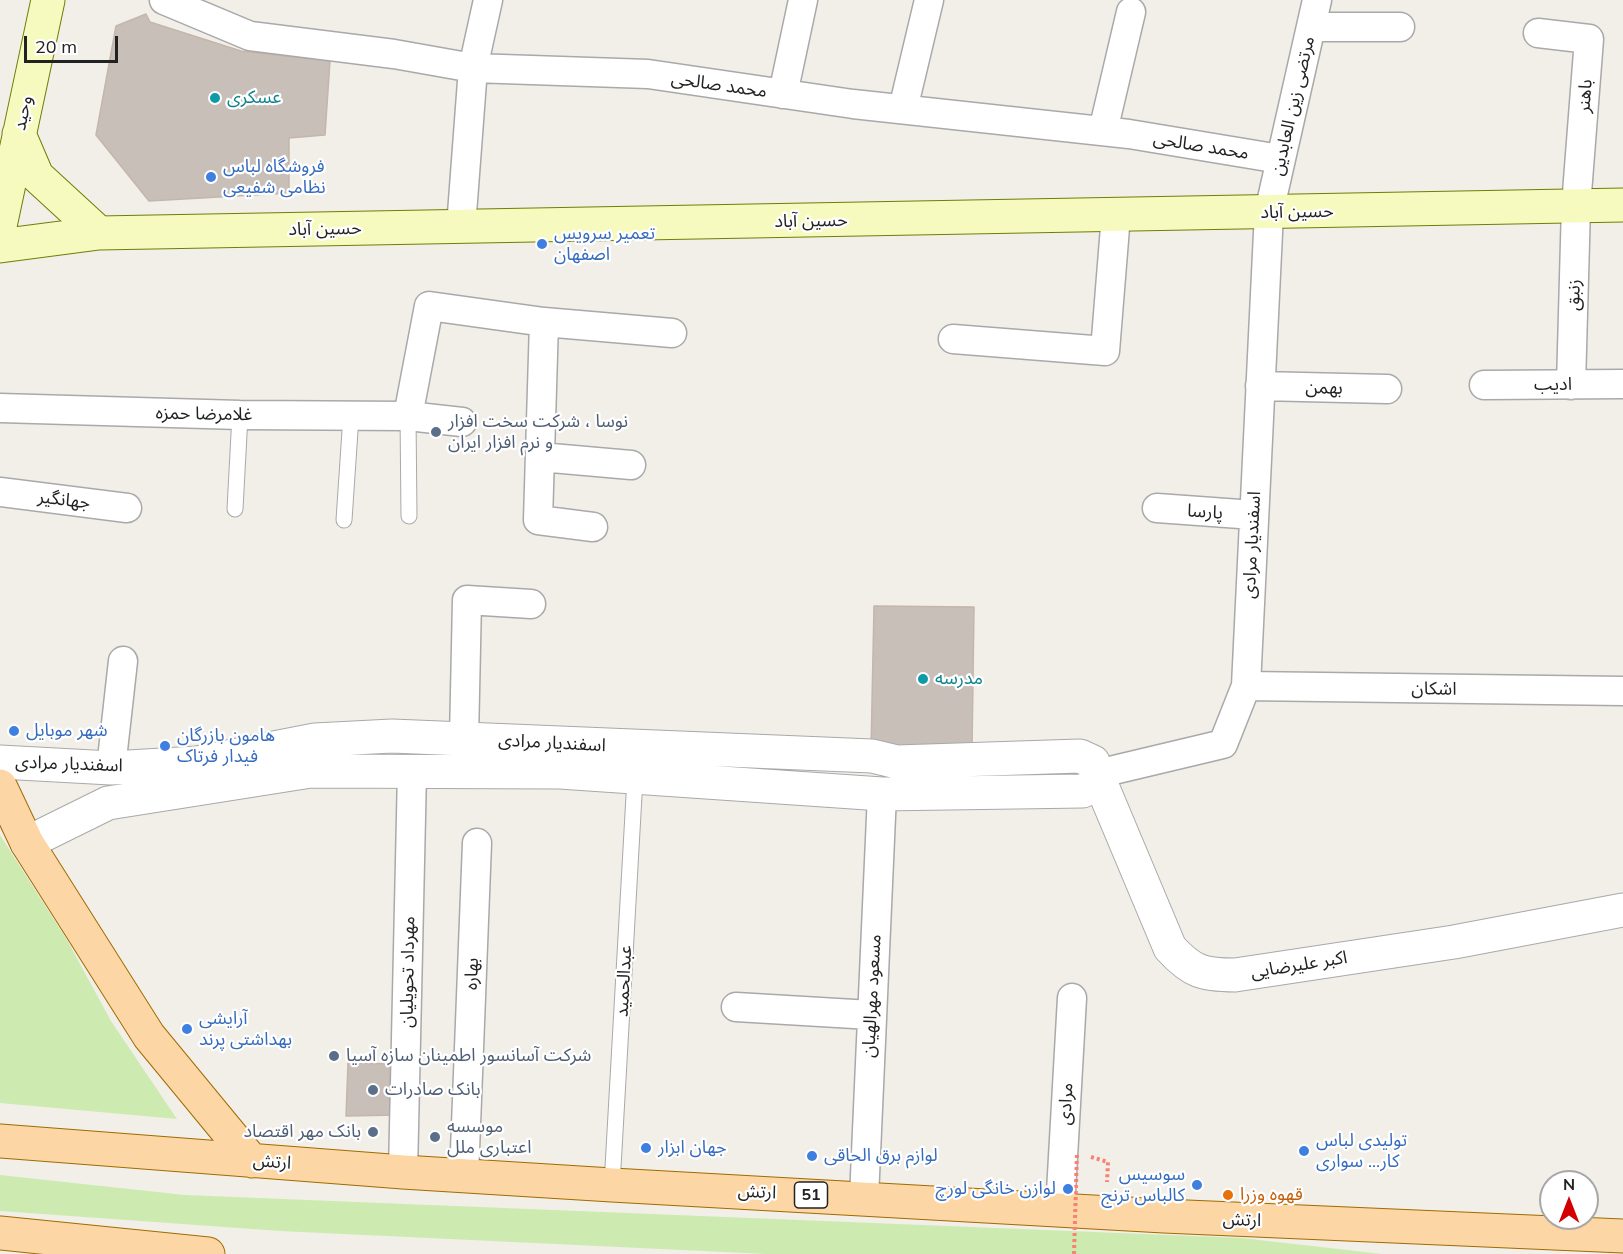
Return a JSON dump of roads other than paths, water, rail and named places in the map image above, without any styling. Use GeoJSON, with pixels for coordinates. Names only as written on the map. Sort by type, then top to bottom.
{"type":"FeatureCollection","features":[{"type":"Feature","properties":{"kind":"main road","name":"وحید"},"geometry":{"type":"LineString","coordinates":[[0,226],[48,0]]}},
{"type":"Feature","properties":{"kind":"main road"},"geometry":{"type":"LineString","coordinates":[[18,134],[37,176],[99,233]]}},
{"type":"Feature","properties":{"kind":"main road","name":"حسین آباد"},"geometry":{"type":"LineString","coordinates":[[0,246],[99,233],[1623,205]]}},
{"type":"Feature","properties":{"kind":"main road"},"geometry":{"type":"LineString","coordinates":[[0,786],[27,843],[149,1036],[252,1161]]}},
{"type":"Feature","properties":{"kind":"main road","name":"ارتش"},"geometry":{"type":"LineString","coordinates":[[0,1141],[403,1172],[612,1185],[1060,1210],[1623,1236]]}},
{"type":"Feature","properties":{"kind":"main road"},"geometry":{"type":"LineString","coordinates":[[0,1233],[208,1254]]}},
{"type":"Feature","properties":{"kind":"street","name":"محمد صالحی"},"geometry":{"type":"LineString","coordinates":[[164,0],[250,36],[394,54],[473,68],[648,74],[783,94],[1103,131],[1280,159]]}},
{"type":"Feature","properties":{"kind":"street"},"geometry":{"type":"LineString","coordinates":[[460,227],[473,68],[488,0]]}},
{"type":"Feature","properties":{"kind":"street"},"geometry":{"type":"LineString","coordinates":[[783,94],[803,0]]}},
{"type":"Feature","properties":{"kind":"street"},"geometry":{"type":"LineString","coordinates":[[903,109],[929,0]]}},
{"type":"Feature","properties":{"kind":"street"},"geometry":{"type":"LineString","coordinates":[[1103,131],[1131,12]]}},
{"type":"Feature","properties":{"kind":"street"},"geometry":{"type":"LineString","coordinates":[[1314,14],[1400,27]]}},
{"type":"Feature","properties":{"kind":"street","name":"مرتضی زین العابدین"},"geometry":{"type":"LineString","coordinates":[[1269,212],[1314,14]]}},
{"type":"Feature","properties":{"kind":"street","name":"باهنر"},"geometry":{"type":"LineString","coordinates":[[1538,33],[1589,39],[1576,206]]}},
{"type":"Feature","properties":{"kind":"street","name":"زنبق"},"geometry":{"type":"LineString","coordinates":[[1571,385],[1576,206]]}},
{"type":"Feature","properties":{"kind":"street","name":"اسفندیار مرادی"},"geometry":{"type":"LineString","coordinates":[[1097,774],[1223,744],[1245,686],[1269,212]]}},
{"type":"Feature","properties":{"kind":"street"},"geometry":{"type":"LineString","coordinates":[[954,339],[1105,351],[1116,215]]}},
{"type":"Feature","properties":{"kind":"street"},"geometry":{"type":"LineString","coordinates":[[408,416],[429,306],[544,322],[672,333]]}},
{"type":"Feature","properties":{"kind":"street"},"geometry":{"type":"LineString","coordinates":[[544,322],[538,520],[593,527]]}},
{"type":"Feature","properties":{"kind":"street","name":"ادیب"},"geometry":{"type":"LineString","coordinates":[[1484,385],[1623,384]]}},
{"type":"Feature","properties":{"kind":"street","name":"بهمن"},"geometry":{"type":"LineString","coordinates":[[1260,386],[1387,389]]}},
{"type":"Feature","properties":{"kind":"street","name":"غلامرضا حمزه"},"geometry":{"type":"LineString","coordinates":[[0,408],[240,415],[408,416],[462,422]]}},
{"type":"Feature","properties":{"kind":"street"},"geometry":{"type":"LineString","coordinates":[[540,457],[631,465]]}},
{"type":"Feature","properties":{"kind":"street","name":"جهانگیر"},"geometry":{"type":"LineString","coordinates":[[0,492],[127,508]]}},
{"type":"Feature","properties":{"kind":"street","name":"پارسا"},"geometry":{"type":"LineString","coordinates":[[1157,508],[1254,515]]}},
{"type":"Feature","properties":{"kind":"street"},"geometry":{"type":"LineString","coordinates":[[464,739],[467,600],[531,604]]}},
{"type":"Feature","properties":{"kind":"street"},"geometry":{"type":"LineString","coordinates":[[111,768],[123,661]]}},
{"type":"Feature","properties":{"kind":"street","name":"اشکان"},"geometry":{"type":"LineString","coordinates":[[1245,686],[1623,691]]}},
{"type":"Feature","properties":{"kind":"street","name":"اسفندیار مرادی"},"geometry":{"type":"LineString","coordinates":[[0,762],[111,768],[197,763],[315,740],[392,736],[872,756],[897,762],[1080,756],[1093,762],[1097,774],[1094,785],[1083,791],[882,794],[560,772],[311,771],[108,803],[27,843]]}},
{"type":"Feature","properties":{"kind":"street","name":"مهرداد تحویلیان"},"geometry":{"type":"LineString","coordinates":[[403,1172],[412,772]]}},
{"type":"Feature","properties":{"kind":"street","name":"اکبر علیرضایی"},"geometry":{"type":"LineString","coordinates":[[1097,774],[1170,948],[1186,965],[1207,975],[1235,975],[1443,944],[1623,910]]}},
{"type":"Feature","properties":{"kind":"street","name":"مسعود مهرالهیان"},"geometry":{"type":"LineString","coordinates":[[864,1198],[882,794]]}},
{"type":"Feature","properties":{"kind":"street","name":"بهاره"},"geometry":{"type":"LineString","coordinates":[[464,1176],[477,843]]}},
{"type":"Feature","properties":{"kind":"street","name":"مرادی"},"geometry":{"type":"LineString","coordinates":[[1060,1210],[1072,998]]}},
{"type":"Feature","properties":{"kind":"street"},"geometry":{"type":"LineString","coordinates":[[736,1007],[871,1015]]}},
{"type":"Feature","properties":{"kind":"lane"},"geometry":{"type":"LineString","coordinates":[[235,509],[240,415]]}},
{"type":"Feature","properties":{"kind":"lane"},"geometry":{"type":"LineString","coordinates":[[344,520],[351,416]]}},
{"type":"Feature","properties":{"kind":"lane"},"geometry":{"type":"LineString","coordinates":[[408,416],[409,516]]}},
{"type":"Feature","properties":{"kind":"lane","name":"عبدالحمید"},"geometry":{"type":"LineString","coordinates":[[612,1185],[635,778]]}},
{"type":"Feature","properties":{"kind":"place","name":"عسکری"},"geometry":{"type":"Point","coordinates":[215,98]}},
{"type":"Feature","properties":{"kind":"place","name":"فروشگاه لباس نظامی شفیعی"},"geometry":{"type":"Point","coordinates":[211,177]}},
{"type":"Feature","properties":{"kind":"place","name":"تعمیر سرویس اصفهان"},"geometry":{"type":"Point","coordinates":[542,244]}},
{"type":"Feature","properties":{"kind":"place","name":"نوسا ، شرکت سخت افزار و نرم افزار ایران"},"geometry":{"type":"Point","coordinates":[436,432]}},
{"type":"Feature","properties":{"kind":"place","name":"مدرسه"},"geometry":{"type":"Point","coordinates":[923,679]}},
{"type":"Feature","properties":{"kind":"place","name":"شهر موبایل"},"geometry":{"type":"Point","coordinates":[14,731]}},
{"type":"Feature","properties":{"kind":"place","name":"هامون بازرگان فیدار فرتاک"},"geometry":{"type":"Point","coordinates":[165,746]}},
{"type":"Feature","properties":{"kind":"place","name":"آرایشی بهداشتی پرند"},"geometry":{"type":"Point","coordinates":[187,1029]}},
{"type":"Feature","properties":{"kind":"place","name":"شرکت آسانسور اطمینان سازه آسیا"},"geometry":{"type":"Point","coordinates":[334,1056]}},
{"type":"Feature","properties":{"kind":"place","name":"بانک صادرات"},"geometry":{"type":"Point","coordinates":[373,1090]}},
{"type":"Feature","properties":{"kind":"place","name":"بانک مهر اقتصاد"},"geometry":{"type":"Point","coordinates":[373,1132]}},
{"type":"Feature","properties":{"kind":"place","name":"موسسه اعتباری ملل"},"geometry":{"type":"Point","coordinates":[435,1137]}},
{"type":"Feature","properties":{"kind":"place","name":"جهان ابزار"},"geometry":{"type":"Point","coordinates":[646,1148]}},
{"type":"Feature","properties":{"kind":"place","name":"تولیدی لباس کار... سواری"},"geometry":{"type":"Point","coordinates":[1304,1151]}},
{"type":"Feature","properties":{"kind":"place","name":"لوازم برق الحاقی"},"geometry":{"type":"Point","coordinates":[812,1156]}},
{"type":"Feature","properties":{"kind":"place","name":"سوسیس کالباس ترنج"},"geometry":{"type":"Point","coordinates":[1197,1185]}},
{"type":"Feature","properties":{"kind":"place","name":"لوازن خانگی لورچ"},"geometry":{"type":"Point","coordinates":[1068,1189]}},
{"type":"Feature","properties":{"kind":"place","name":"قهوه وزرا"},"geometry":{"type":"Point","coordinates":[1228,1195]}}]}
